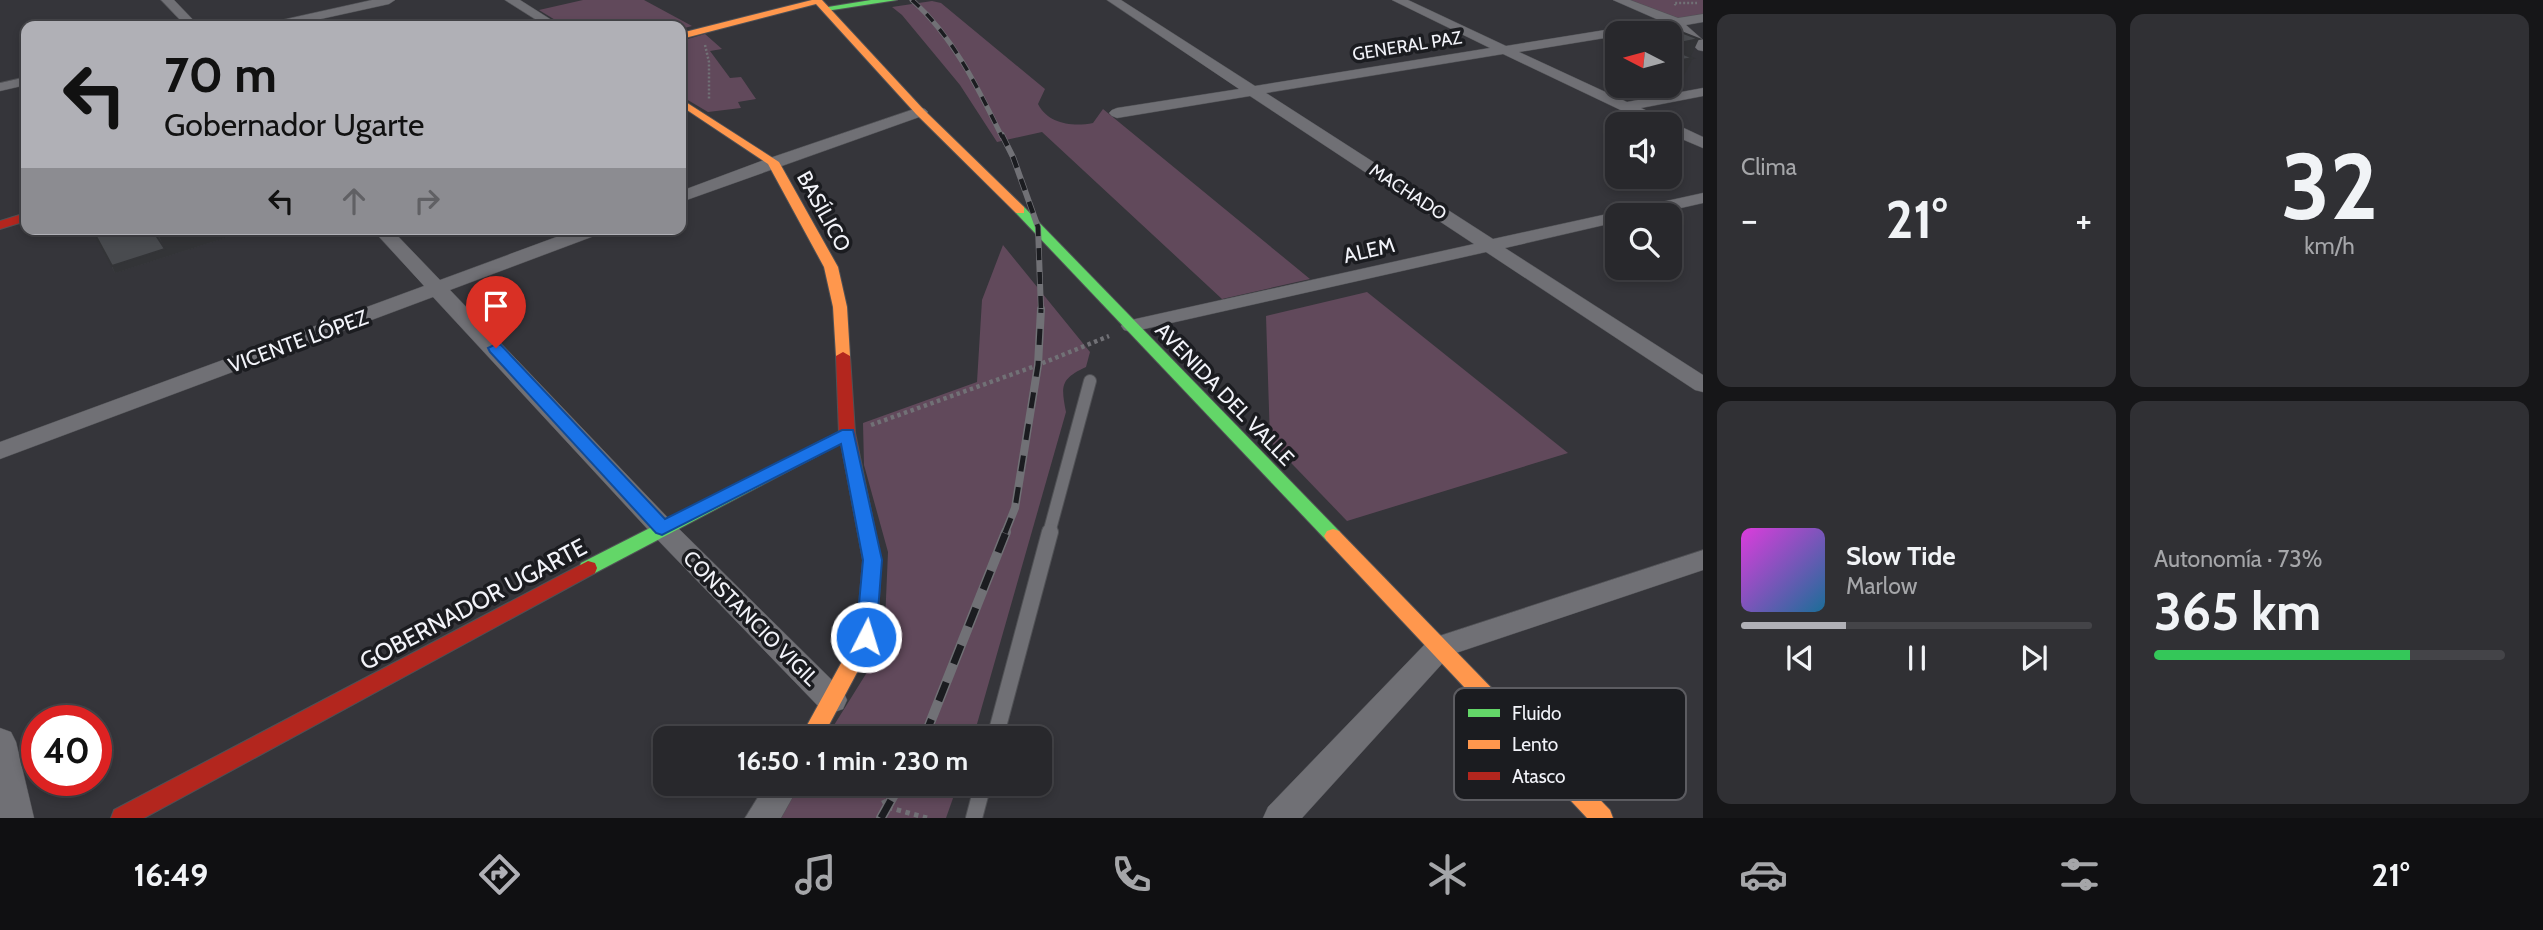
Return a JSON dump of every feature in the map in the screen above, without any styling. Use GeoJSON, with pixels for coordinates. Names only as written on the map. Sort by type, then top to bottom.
{"type":"FeatureCollection","features":[{"type":"Feature","properties":{"kind":"street"},"geometry":{"type":"LineString","coordinates":[[167,0],[188,21]]}},
{"type":"Feature","properties":{"kind":"street"},"geometry":{"type":"LineString","coordinates":[[295,21],[389,0]]}},
{"type":"Feature","properties":{"kind":"street"},"geometry":{"type":"LineString","coordinates":[[511,0],[547,21]]}},
{"type":"Feature","properties":{"kind":"street"},"geometry":{"type":"LineString","coordinates":[[686,35],[820,3],[893,0]]}},
{"type":"Feature","properties":{"kind":"street","name":"MACHADO"},"geometry":{"type":"LineString","coordinates":[[1113,0],[1703,385]]}},
{"type":"Feature","properties":{"kind":"street"},"geometry":{"type":"LineString","coordinates":[[1398,0],[1636,112]]}},
{"type":"Feature","properties":{"kind":"street"},"geometry":{"type":"LineString","coordinates":[[1619,0],[1673,21]]}},
{"type":"Feature","properties":{"kind":"street","name":"AVENIDA DEL VALLE"},"geometry":{"type":"LineString","coordinates":[[820,3],[920,112],[1038,227],[1478,688]]}},
{"type":"Feature","properties":{"kind":"street","name":"GENERAL PAZ"},"geometry":{"type":"LineString","coordinates":[[1682,21],[1703,18]]}},
{"type":"Feature","properties":{"kind":"street"},"geometry":{"type":"LineString","coordinates":[[1682,28],[1703,47]]}},
{"type":"Feature","properties":{"kind":"street","name":"GENERAL PAZ"},"geometry":{"type":"LineString","coordinates":[[1117,113],[1605,34]]}},
{"type":"Feature","properties":{"kind":"street"},"geometry":{"type":"LineString","coordinates":[[0,87],[21,82]]}},
{"type":"Feature","properties":{"kind":"street"},"geometry":{"type":"LineString","coordinates":[[1625,107],[1703,92]]}},
{"type":"Feature","properties":{"kind":"street","name":"BASÍLICO"},"geometry":{"type":"LineString","coordinates":[[686,105],[773,162],[831,267],[840,307],[847,433],[872,560],[866,637],[818,726]]}},
{"type":"Feature","properties":{"kind":"street"},"geometry":{"type":"LineString","coordinates":[[686,195],[920,112]]}},
{"type":"Feature","properties":{"kind":"street"},"geometry":{"type":"LineString","coordinates":[[1682,133],[1703,143]]}},
{"type":"Feature","properties":{"kind":"street"},"geometry":{"type":"LineString","coordinates":[[1681,203],[1703,198]]}},
{"type":"Feature","properties":{"kind":"street"},"geometry":{"type":"LineString","coordinates":[[0,225],[21,219]]}},
{"type":"Feature","properties":{"kind":"street","name":"ALEM"},"geometry":{"type":"LineString","coordinates":[[1131,326],[1605,220]]}},
{"type":"Feature","properties":{"kind":"street","name":"CONSTANCIO VIGIL"},"geometry":{"type":"LineString","coordinates":[[388,235],[662,528],[832,700]]}},
{"type":"Feature","properties":{"kind":"street","name":"VICENTE LÓPEZ"},"geometry":{"type":"LineString","coordinates":[[0,451],[580,235]]}},
{"type":"Feature","properties":{"kind":"street","name":"GOBERNADOR UGARTE"},"geometry":{"type":"LineString","coordinates":[[122,818],[662,528],[847,433]]}},
{"type":"Feature","properties":{"kind":"street"},"geometry":{"type":"LineString","coordinates":[[1280,818],[1440,648],[1703,560]]}},
{"type":"Feature","properties":{"kind":"street"},"geometry":{"type":"LineString","coordinates":[[0,742],[17,818]]}},
{"type":"Feature","properties":{"kind":"street"},"geometry":{"type":"LineString","coordinates":[[762,818],[776,796]]}},
{"type":"Feature","properties":{"kind":"street","name":"AVENIDA DEL VALLE"},"geometry":{"type":"LineString","coordinates":[[1585,800],[1602,818]]}},
{"type":"Feature","properties":{"kind":"lane"},"geometry":{"type":"LineString","coordinates":[[998,726],[1090,381]]}},
{"type":"Feature","properties":{"kind":"lane"},"geometry":{"type":"LineString","coordinates":[[974,818],[980,796]]}},
{"type":"Feature","properties":{"kind":"path"},"geometry":{"type":"LineString","coordinates":[[1674,0],[1679,2]]}},
{"type":"Feature","properties":{"kind":"path"},"geometry":{"type":"LineString","coordinates":[[700,31],[709,62],[708,108],[705,117]]}},
{"type":"Feature","properties":{"kind":"path"},"geometry":{"type":"LineString","coordinates":[[847,433],[1038,365],[1131,326]]}},
{"type":"Feature","properties":{"kind":"path"},"geometry":{"type":"LineString","coordinates":[[881,796],[887,807],[927,818]]}},
{"type":"Feature","properties":{"kind":"shaded area"},"geometry":{"type":"Polygon","coordinates":[[[583,0],[644,0],[683,21],[557,21],[539,10],[583,0]]]}},
{"type":"Feature","properties":{"kind":"shaded area"},"geometry":{"type":"Polygon","coordinates":[[[1628,0],[1703,0],[1703,15],[1678,19],[1628,0]]]}},
{"type":"Feature","properties":{"kind":"shaded area"},"geometry":{"type":"Polygon","coordinates":[[[932,1],[941,3],[1045,89],[1038,104],[1048,116],[1069,124],[1093,123],[1103,109],[1310,279],[1222,299],[1042,132],[997,142],[960,85],[902,15],[892,7],[932,1]]]}},
{"type":"Feature","properties":{"kind":"shaded area"},"geometry":{"type":"Polygon","coordinates":[[[705,34],[722,49],[710,51],[730,78],[741,77],[756,99],[738,102],[741,108],[708,112],[686,99],[686,40],[705,34]]]}},
{"type":"Feature","properties":{"kind":"shaded area"},"geometry":{"type":"Polygon","coordinates":[[[1003,245],[1090,352],[1086,367],[1071,375],[1064,384],[1066,412],[976,726],[833,726],[884,645],[888,552],[864,465],[863,423],[977,382],[982,300],[1003,245]]]}},
{"type":"Feature","properties":{"kind":"shaded area"},"geometry":{"type":"Polygon","coordinates":[[[1367,292],[1568,453],[1347,521],[1270,441],[1266,316],[1367,292]]]}},
{"type":"Feature","properties":{"kind":"shaded area"},"geometry":{"type":"Polygon","coordinates":[[[790,796],[954,796],[946,818],[776,818],[790,796]]]}},
{"type":"Feature","properties":{"kind":"building"},"geometry":{"type":"Polygon","coordinates":[[[1682,32],[1699,39],[1682,43],[1682,32]]]}},
{"type":"Feature","properties":{"kind":"building"},"geometry":{"type":"Polygon","coordinates":[[[1682,53],[1693,58],[1682,60],[1682,53]]]}},
{"type":"Feature","properties":{"kind":"building"},"geometry":{"type":"Polygon","coordinates":[[[95,235],[156,235],[165,249],[112,266],[95,235]]]}},
{"type":"Feature","properties":{"kind":"railway"},"geometry":{"type":"LineString","coordinates":[[912,0],[927,14],[952,46],[1002,137]]}},
{"type":"Feature","properties":{"kind":"railway"},"geometry":{"type":"LineString","coordinates":[[1002,135],[1013,157],[1038,227],[1041,310]]}},
{"type":"Feature","properties":{"kind":"railway"},"geometry":{"type":"LineString","coordinates":[[1005,533],[1015,508],[1038,365],[1041,310]]}},
{"type":"Feature","properties":{"kind":"railway"},"geometry":{"type":"LineString","coordinates":[[929,726],[1006,532]]}},
{"type":"Feature","properties":{"kind":"railway"},"geometry":{"type":"LineString","coordinates":[[881,818],[893,796]]}},
{"type":"Feature","properties":{"kind":"traffic: fast"},"geometry":{"type":"LineString","coordinates":[[826,8],[893,0]]}},
{"type":"Feature","properties":{"kind":"traffic: fast"},"geometry":{"type":"LineString","coordinates":[[1020,210],[1333,536]]}},
{"type":"Feature","properties":{"kind":"traffic: fast"},"geometry":{"type":"LineString","coordinates":[[588,568],[847,433]]}},
{"type":"Feature","properties":{"kind":"traffic: slow"},"geometry":{"type":"LineString","coordinates":[[817,0],[920,112],[1020,210]]}},
{"type":"Feature","properties":{"kind":"traffic: slow"},"geometry":{"type":"LineString","coordinates":[[686,35],[818,1]]}},
{"type":"Feature","properties":{"kind":"traffic: slow"},"geometry":{"type":"LineString","coordinates":[[686,105],[773,162],[831,267],[840,307],[843,356]]}},
{"type":"Feature","properties":{"kind":"traffic: slow"},"geometry":{"type":"LineString","coordinates":[[1333,536],[1478,688]]}},
{"type":"Feature","properties":{"kind":"traffic: slow"},"geometry":{"type":"LineString","coordinates":[[818,726],[866,637],[868,617]]}},
{"type":"Feature","properties":{"kind":"traffic: slow"},"geometry":{"type":"LineString","coordinates":[[1585,800],[1602,818]]}},
{"type":"Feature","properties":{"kind":"traffic: jam"},"geometry":{"type":"LineString","coordinates":[[0,225],[21,219]]}},
{"type":"Feature","properties":{"kind":"traffic: jam"},"geometry":{"type":"LineString","coordinates":[[843,356],[847,433],[872,560],[868,617]]}},
{"type":"Feature","properties":{"kind":"traffic: jam"},"geometry":{"type":"LineString","coordinates":[[122,818],[588,568]]}},
{"type":"Feature","properties":{"kind":"route"},"geometry":{"type":"LineString","coordinates":[[496,348],[662,528],[847,433],[872,560],[866,637]]}}]}
